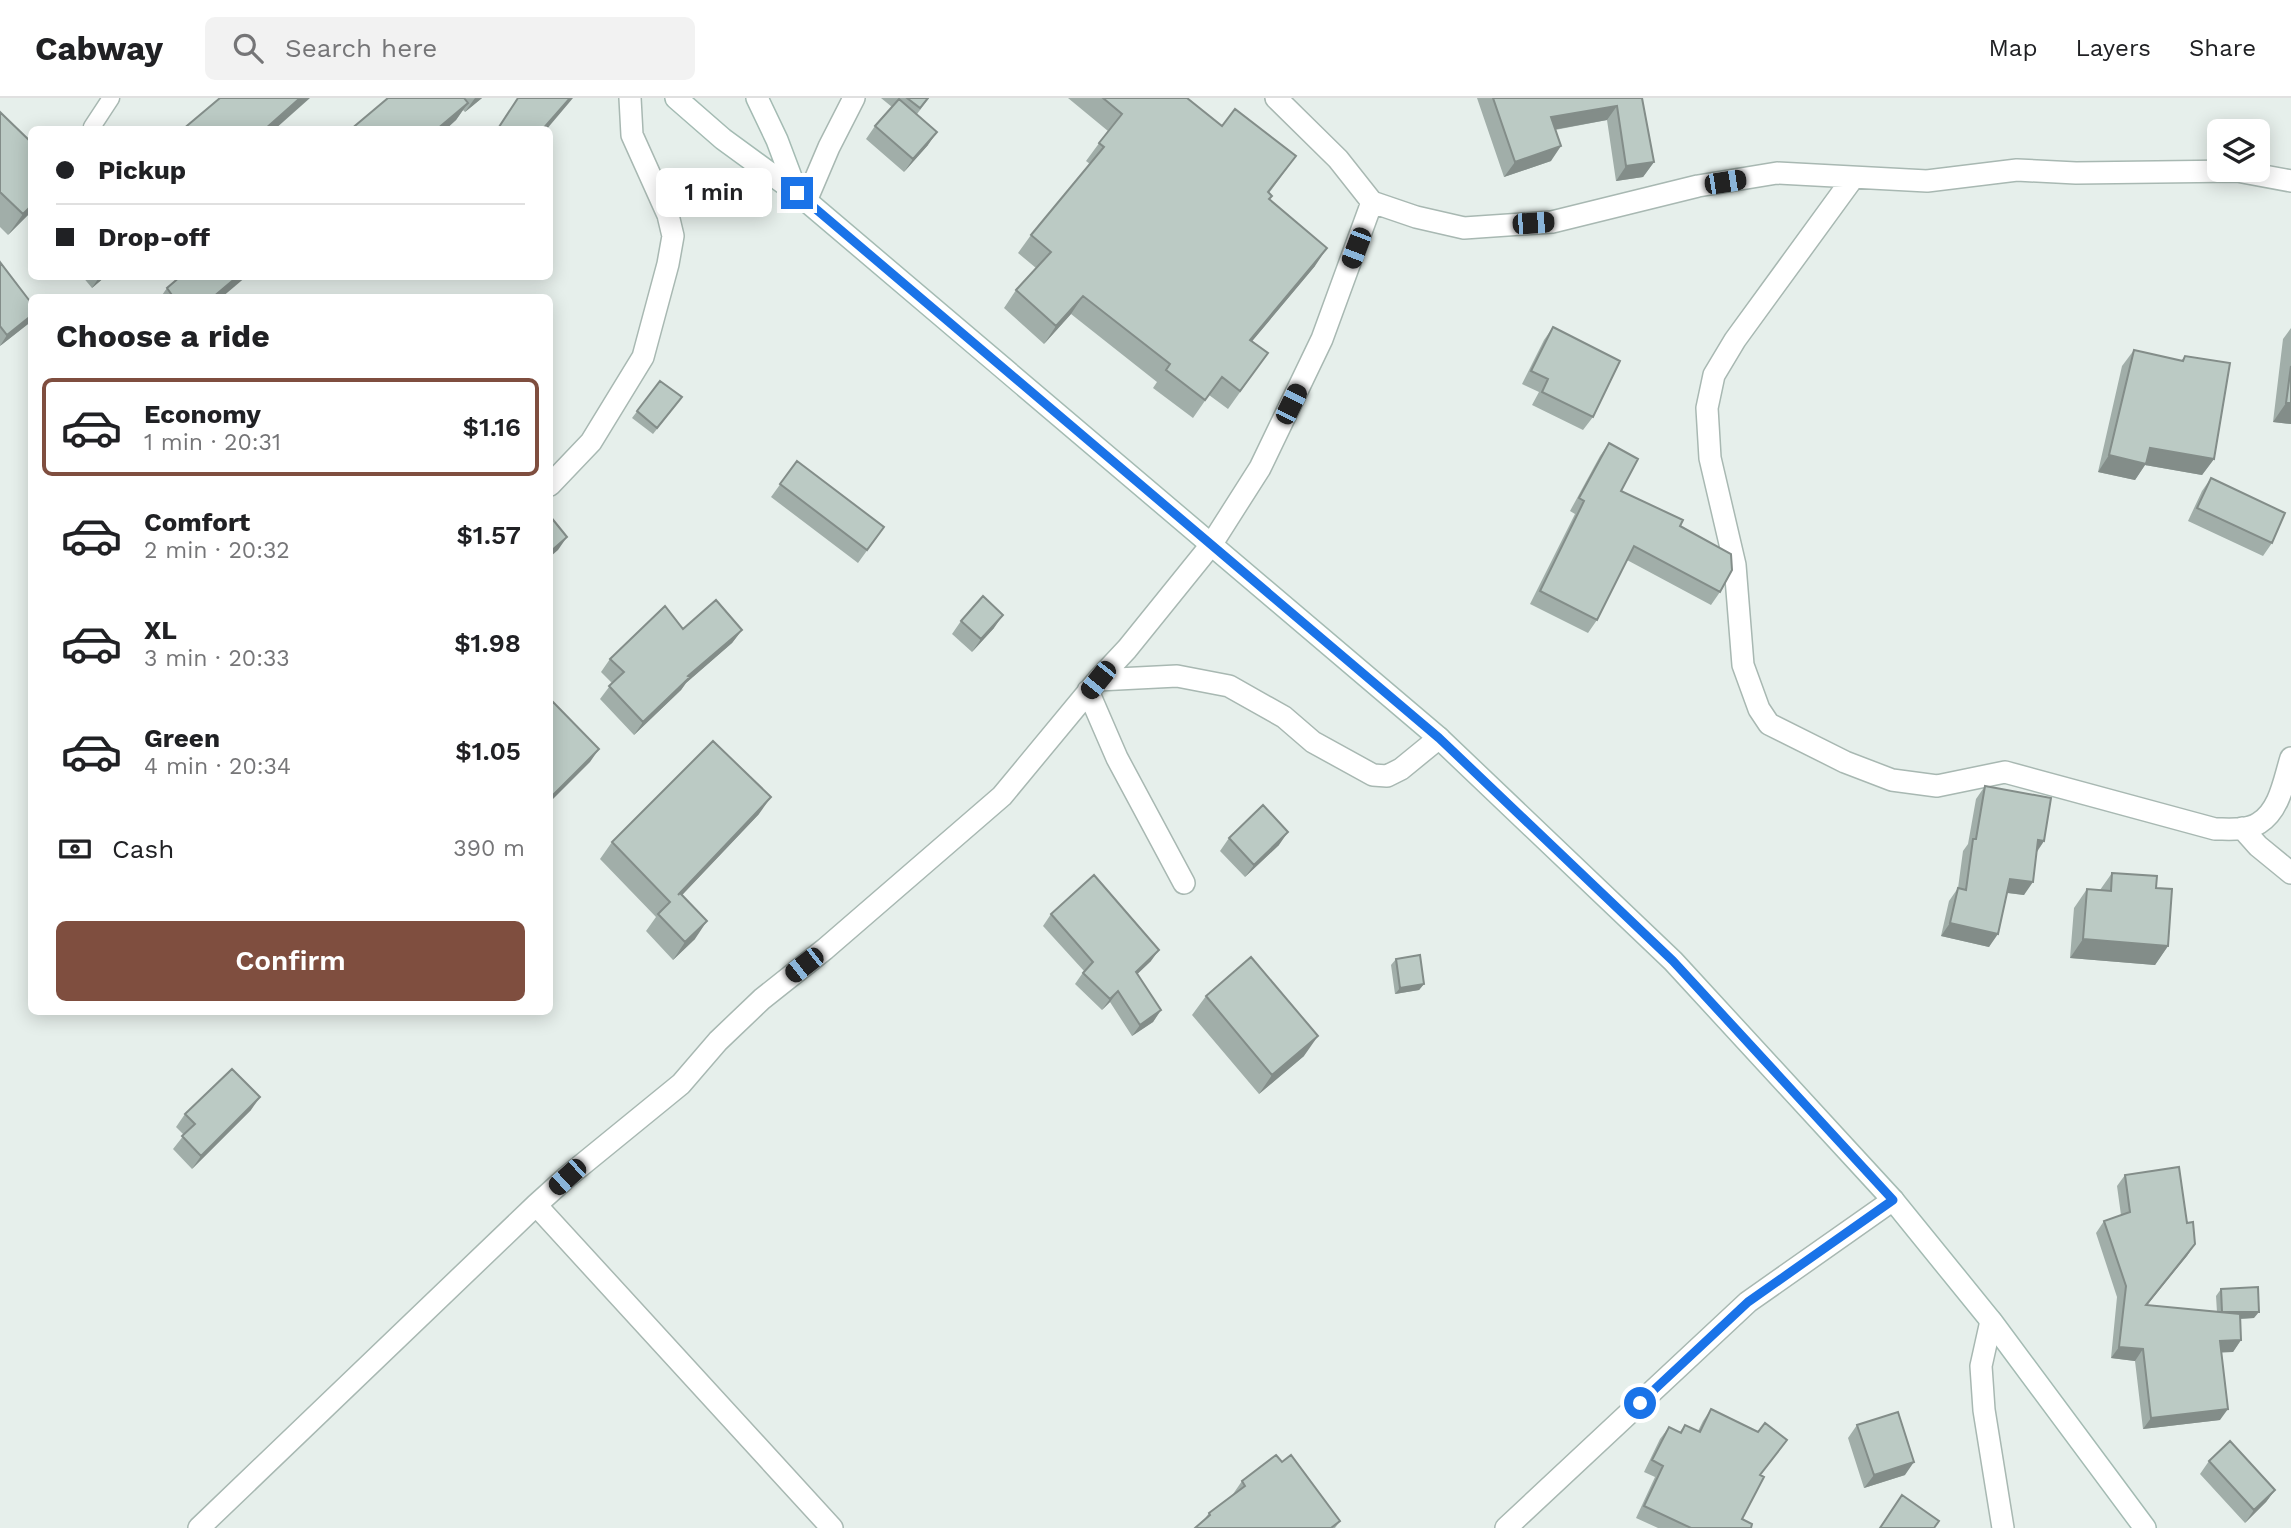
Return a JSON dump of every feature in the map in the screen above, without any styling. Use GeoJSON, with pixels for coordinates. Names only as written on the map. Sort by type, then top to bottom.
{"type":"FeatureCollection","features":[{"type":"Feature","properties":{"kind":"street"},"geometry":{"type":"LineString","coordinates":[[553,482],[591,442],[643,357],[668,264],[673,236],[668,215],[632,135],[630,98]]}},
{"type":"Feature","properties":{"kind":"street"},"geometry":{"type":"LineString","coordinates":[[676,98],[723,139],[801,197],[1439,738],[1673,961],[1893,1200],[1991,1321],[2146,1528]]}},
{"type":"Feature","properties":{"kind":"street"},"geometry":{"type":"LineString","coordinates":[[757,98],[801,197]]}},
{"type":"Feature","properties":{"kind":"street"},"geometry":{"type":"LineString","coordinates":[[801,197],[854,98]]}},
{"type":"Feature","properties":{"kind":"street"},"geometry":{"type":"LineString","coordinates":[[1276,98],[1338,159],[1372,202],[1416,217],[1464,228],[1552,222],[1698,186],[1777,173],[1927,181],[2017,170],[2076,173],[2237,170],[2291,181]]}},
{"type":"Feature","properties":{"kind":"street"},"geometry":{"type":"LineString","coordinates":[[1853,178],[1735,340],[1714,375],[1707,408],[1710,458],[1735,565],[1743,665],[1759,709],[1769,724],[1845,762],[1892,780],[1937,786],[2006,772],[2215,829],[2242,828],[2259,823],[2277,804],[2291,758]]}},
{"type":"Feature","properties":{"kind":"street"},"geometry":{"type":"LineString","coordinates":[[199,1528],[536,1205],[681,1084],[718,1041],[762,999],[825,949],[1002,796],[1211,545],[1260,468],[1322,339],[1372,202]]}},
{"type":"Feature","properties":{"kind":"street"},"geometry":{"type":"LineString","coordinates":[[1093,685],[1177,676],[1229,686],[1284,717],[1313,742],[1373,775],[1387,776],[1401,769],[1439,738]]}},
{"type":"Feature","properties":{"kind":"street"},"geometry":{"type":"LineString","coordinates":[[1093,685],[1117,758],[1184,883]]}},
{"type":"Feature","properties":{"kind":"street"},"geometry":{"type":"LineString","coordinates":[[2242,828],[2258,846],[2291,873]]}},
{"type":"Feature","properties":{"kind":"street"},"geometry":{"type":"LineString","coordinates":[[1506,1528],[1748,1302],[1893,1200]]}},
{"type":"Feature","properties":{"kind":"street"},"geometry":{"type":"LineString","coordinates":[[536,1205],[832,1528]]}},
{"type":"Feature","properties":{"kind":"street"},"geometry":{"type":"LineString","coordinates":[[1991,1321],[1981,1366],[1984,1410],[2003,1528]]}},
{"type":"Feature","properties":{"kind":"lane"},"geometry":{"type":"LineString","coordinates":[[93,126],[111,98]]}},
{"type":"Feature","properties":{"kind":"building"},"geometry":{"type":"Polygon","coordinates":[[[220,98],[300,98],[268,126],[187,126],[220,98]]]}},
{"type":"Feature","properties":{"kind":"building"},"geometry":{"type":"Polygon","coordinates":[[[388,98],[464,98],[468,103],[441,126],[355,126],[388,98]]]}},
{"type":"Feature","properties":{"kind":"building"},"geometry":{"type":"Polygon","coordinates":[[[518,98],[570,98],[546,126],[500,126],[518,98]]]}},
{"type":"Feature","properties":{"kind":"building"},"geometry":{"type":"Polygon","coordinates":[[[907,98],[928,98],[920,108],[907,98]]]}},
{"type":"Feature","properties":{"kind":"building"},"geometry":{"type":"Polygon","coordinates":[[[1103,98],[1187,98],[1222,126],[1235,109],[1296,156],[1268,192],[1272,196],[1269,199],[1327,248],[1250,340],[1268,353],[1240,391],[1222,377],[1205,400],[1166,370],[1170,364],[1083,296],[1056,326],[1016,290],[1051,252],[1031,235],[1104,147],[1099,143],[1122,114],[1103,98]]]}},
{"type":"Feature","properties":{"kind":"building"},"geometry":{"type":"Polygon","coordinates":[[[1493,98],[1642,98],[1654,162],[1626,166],[1617,106],[1551,117],[1561,146],[1515,162],[1493,98]]]}},
{"type":"Feature","properties":{"kind":"building"},"geometry":{"type":"Polygon","coordinates":[[[899,99],[937,132],[913,159],[875,126],[899,99]]]}},
{"type":"Feature","properties":{"kind":"building"},"geometry":{"type":"Polygon","coordinates":[[[0,112],[28,139],[28,209],[23,214],[0,192],[0,112]]]}},
{"type":"Feature","properties":{"kind":"building"},"geometry":{"type":"Polygon","coordinates":[[[0,262],[28,299],[28,318],[7,335],[0,326],[0,262]]]}},
{"type":"Feature","properties":{"kind":"building"},"geometry":{"type":"Polygon","coordinates":[[[176,280],[233,280],[217,294],[171,294],[167,288],[176,280]]]}},
{"type":"Feature","properties":{"kind":"building"},"geometry":{"type":"Polygon","coordinates":[[[1553,327],[1620,361],[1593,417],[1542,392],[1548,379],[1531,371],[1553,327]]]}},
{"type":"Feature","properties":{"kind":"building"},"geometry":{"type":"Polygon","coordinates":[[[2134,350],[2183,361],[2185,356],[2230,363],[2214,459],[2150,448],[2146,464],[2109,455],[2134,350]]]}},
{"type":"Feature","properties":{"kind":"building"},"geometry":{"type":"Polygon","coordinates":[[[2291,366],[2291,403],[2286,403],[2291,366]]]}},
{"type":"Feature","properties":{"kind":"building"},"geometry":{"type":"Polygon","coordinates":[[[660,381],[682,397],[657,428],[637,411],[660,381]]]}},
{"type":"Feature","properties":{"kind":"building"},"geometry":{"type":"Polygon","coordinates":[[[1609,443],[1638,459],[1621,491],[1683,520],[1680,526],[1731,554],[1732,570],[1720,592],[1634,546],[1597,620],[1540,591],[1584,501],[1579,498],[1609,443]]]}},
{"type":"Feature","properties":{"kind":"building"},"geometry":{"type":"Polygon","coordinates":[[[797,461],[884,527],[867,550],[780,484],[797,461]]]}},
{"type":"Feature","properties":{"kind":"building"},"geometry":{"type":"Polygon","coordinates":[[[2211,478],[2285,513],[2272,543],[2197,508],[2211,478]]]}},
{"type":"Feature","properties":{"kind":"building"},"geometry":{"type":"Polygon","coordinates":[[[553,520],[567,537],[553,549],[553,520]]]}},
{"type":"Feature","properties":{"kind":"building"},"geometry":{"type":"Polygon","coordinates":[[[983,596],[1003,615],[981,639],[961,621],[983,596]]]}},
{"type":"Feature","properties":{"kind":"building"},"geometry":{"type":"Polygon","coordinates":[[[716,600],[742,630],[688,676],[690,677],[643,722],[609,686],[624,672],[610,659],[665,606],[683,629],[716,600]]]}},
{"type":"Feature","properties":{"kind":"building"},"geometry":{"type":"Polygon","coordinates":[[[553,702],[599,749],[553,795],[553,702]]]}},
{"type":"Feature","properties":{"kind":"building"},"geometry":{"type":"Polygon","coordinates":[[[713,741],[771,797],[678,895],[680,893],[707,921],[685,942],[658,914],[670,902],[612,842],[713,741]]]}},
{"type":"Feature","properties":{"kind":"building"},"geometry":{"type":"Polygon","coordinates":[[[1985,786],[2051,798],[2044,841],[2038,840],[2033,882],[2010,879],[1998,934],[1950,923],[1958,888],[1966,890],[1973,839],[1976,839],[1985,786]]]}},
{"type":"Feature","properties":{"kind":"building"},"geometry":{"type":"Polygon","coordinates":[[[1263,805],[1288,832],[1254,865],[1229,838],[1263,805]]]}},
{"type":"Feature","properties":{"kind":"building"},"geometry":{"type":"Polygon","coordinates":[[[2112,873],[2157,876],[2156,888],[2172,889],[2168,946],[2083,939],[2087,889],[2111,891],[2112,873]]]}},
{"type":"Feature","properties":{"kind":"building"},"geometry":{"type":"Polygon","coordinates":[[[1094,875],[1159,950],[1136,972],[1161,1010],[1140,1025],[1118,991],[1110,999],[1083,973],[1093,962],[1051,914],[1094,875]]]}},
{"type":"Feature","properties":{"kind":"building"},"geometry":{"type":"Polygon","coordinates":[[[1420,955],[1424,984],[1400,988],[1396,959],[1420,955]]]}},
{"type":"Feature","properties":{"kind":"building"},"geometry":{"type":"Polygon","coordinates":[[[1251,957],[1318,1036],[1272,1075],[1206,996],[1251,957]]]}},
{"type":"Feature","properties":{"kind":"building"},"geometry":{"type":"Polygon","coordinates":[[[232,1069],[260,1097],[201,1156],[182,1136],[195,1124],[185,1114],[232,1069]]]}},
{"type":"Feature","properties":{"kind":"building"},"geometry":{"type":"Polygon","coordinates":[[[2179,1167],[2187,1223],[2193,1222],[2195,1244],[2146,1305],[2240,1314],[2241,1340],[2220,1341],[2228,1409],[2151,1418],[2143,1349],[2119,1347],[2126,1286],[2104,1221],[2130,1212],[2125,1175],[2179,1167]]]}},
{"type":"Feature","properties":{"kind":"building"},"geometry":{"type":"Polygon","coordinates":[[[2258,1287],[2259,1312],[2222,1312],[2221,1289],[2258,1287]]]}},
{"type":"Feature","properties":{"kind":"building"},"geometry":{"type":"Polygon","coordinates":[[[1711,1409],[1758,1432],[1765,1423],[1787,1440],[1760,1475],[1764,1477],[1742,1519],[1752,1524],[1751,1528],[1691,1528],[1644,1506],[1663,1466],[1652,1460],[1669,1427],[1681,1433],[1685,1425],[1700,1432],[1711,1409]]]}},
{"type":"Feature","properties":{"kind":"building"},"geometry":{"type":"Polygon","coordinates":[[[1898,1412],[1914,1462],[1874,1475],[1857,1425],[1898,1412]]]}},
{"type":"Feature","properties":{"kind":"building"},"geometry":{"type":"Polygon","coordinates":[[[2230,1441],[2275,1490],[2254,1510],[2209,1461],[2230,1441]]]}},
{"type":"Feature","properties":{"kind":"building"},"geometry":{"type":"Polygon","coordinates":[[[1276,1455],[1282,1462],[1291,1455],[1340,1521],[1331,1528],[1195,1528],[1209,1513],[1245,1486],[1242,1481],[1276,1455]]]}},
{"type":"Feature","properties":{"kind":"building"},"geometry":{"type":"Polygon","coordinates":[[[1902,1495],[1939,1521],[1934,1528],[1880,1528],[1902,1495]]]}},
{"type":"Feature","properties":{"kind":"route"},"geometry":{"type":"LineString","coordinates":[[797,193],[1439,738],[1673,961],[1893,1200],[1748,1302],[1640,1403]]}}]}
